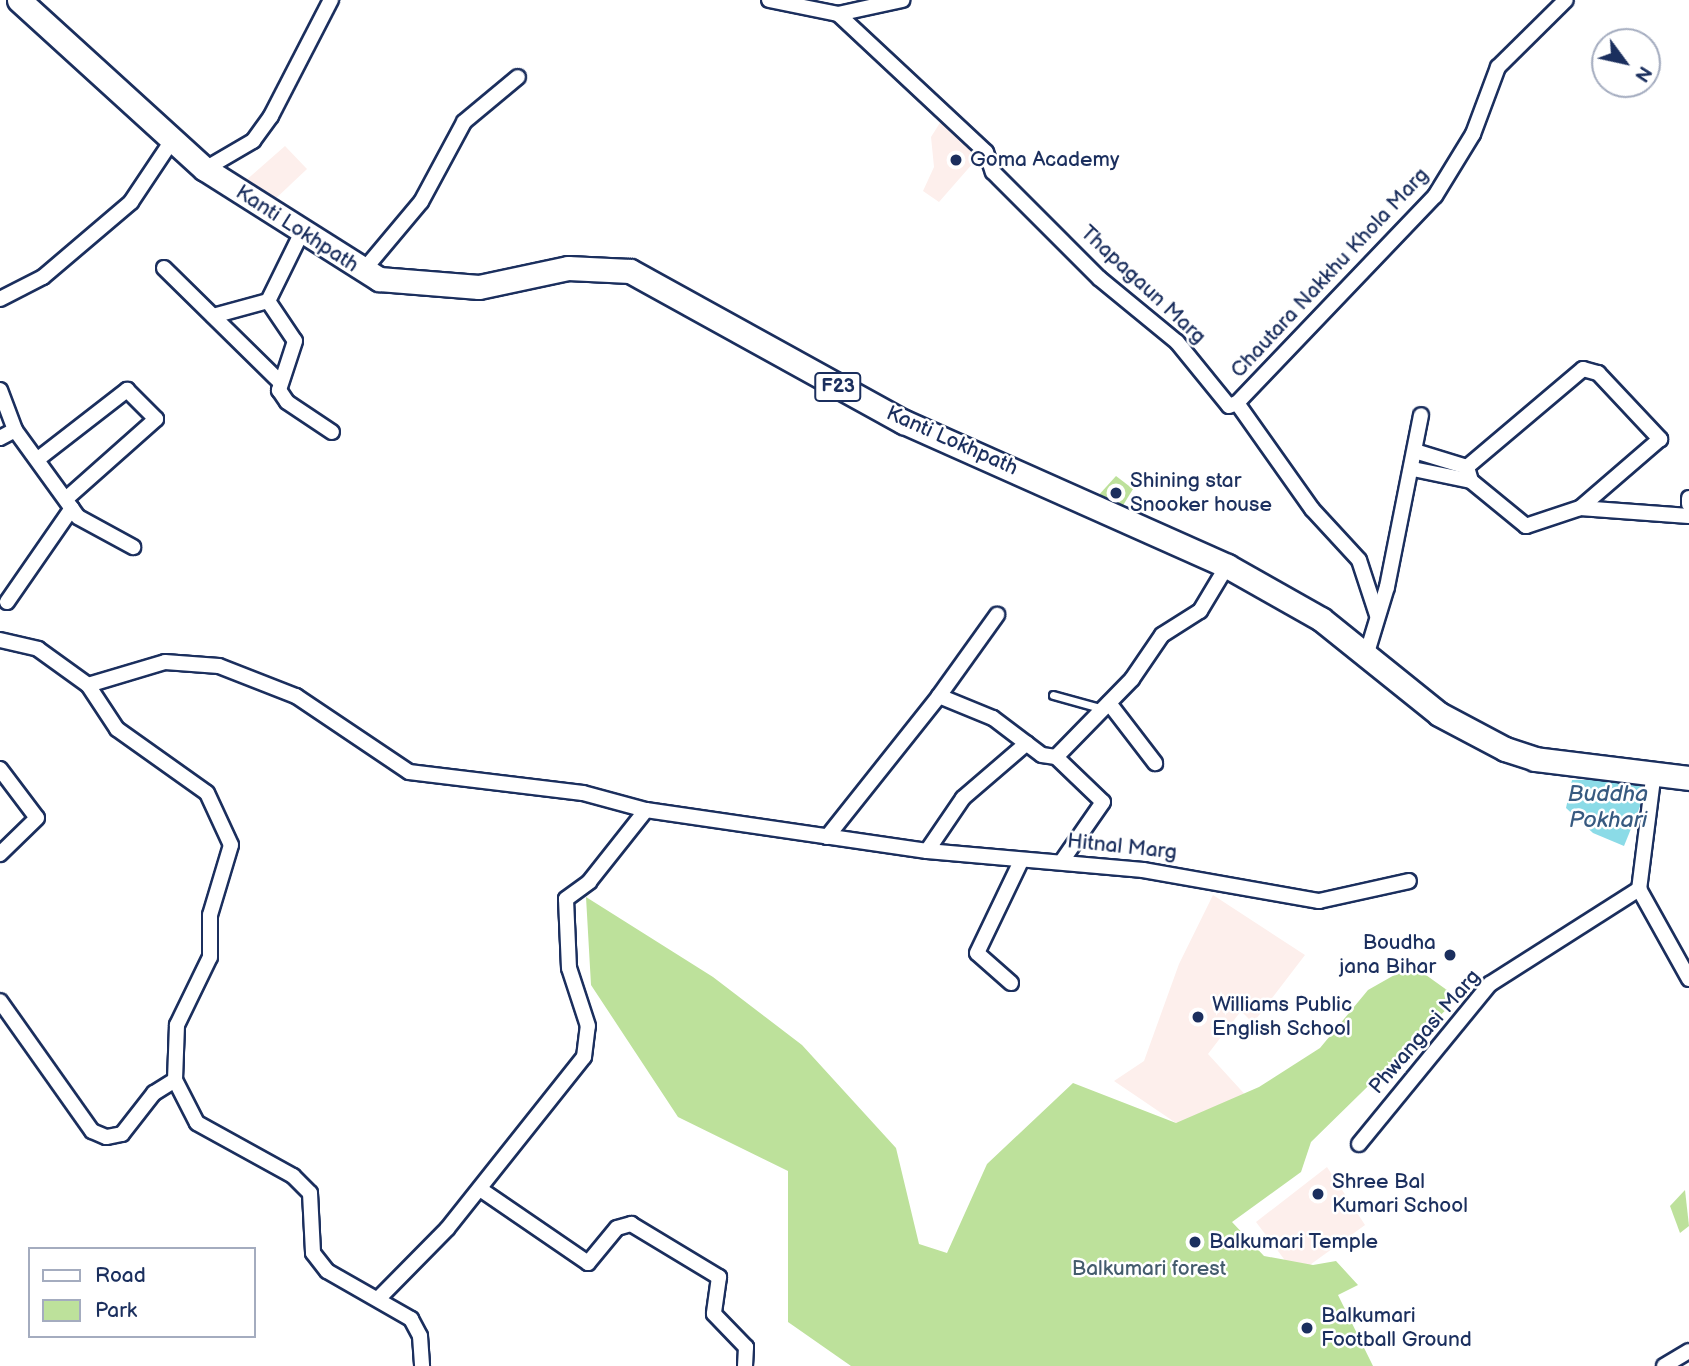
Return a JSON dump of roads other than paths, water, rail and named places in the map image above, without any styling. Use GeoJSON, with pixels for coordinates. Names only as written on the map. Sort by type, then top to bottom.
{"type":"FeatureCollection","features":[{"type":"Feature","properties":{"kind":"main road","name":"Kanti Lokhpath"},"geometry":{"type":"LineString","coordinates":[[19,0],[171,142],[205,169],[301,234],[363,271],[408,285],[452,286],[568,268],[630,271],[904,422],[1227,566],[1321,619],[1439,714],[1505,749],[1535,759],[1654,771],[1689,778]]}},
{"type":"Feature","properties":{"kind":"street"},"geometry":{"type":"LineString","coordinates":[[205,169],[253,141],[271,116],[331,0]]}},
{"type":"Feature","properties":{"kind":"street"},"geometry":{"type":"LineString","coordinates":[[769,0],[838,15],[902,0]]}},
{"type":"Feature","properties":{"kind":"street","name":"Chautara Nakkhu Khola Marg"},"geometry":{"type":"LineString","coordinates":[[1237,403],[1435,196],[1473,134],[1504,58],[1566,0]]}},
{"type":"Feature","properties":{"kind":"street","name":"Thapagaun Marg"},"geometry":{"type":"LineString","coordinates":[[838,15],[986,152],[993,172],[1099,278],[1177,342],[1229,406],[1237,403],[1312,509],[1359,560],[1377,615]]}},
{"type":"Feature","properties":{"kind":"street"},"geometry":{"type":"LineString","coordinates":[[363,271],[421,202],[464,122],[519,77]]}},
{"type":"Feature","properties":{"kind":"street"},"geometry":{"type":"LineString","coordinates":[[0,299],[43,277],[131,202],[171,142]]}},
{"type":"Feature","properties":{"kind":"street"},"geometry":{"type":"LineString","coordinates":[[213,316],[268,301],[301,234]]}},
{"type":"Feature","properties":{"kind":"street"},"geometry":{"type":"LineString","coordinates":[[164,268],[280,382],[287,402],[332,432]]}},
{"type":"Feature","properties":{"kind":"street"},"geometry":{"type":"LineString","coordinates":[[268,301],[295,341],[280,382]]}},
{"type":"Feature","properties":{"kind":"street"},"geometry":{"type":"LineString","coordinates":[[1413,469],[1471,481],[1526,526],[1580,508],[1660,439],[1598,373],[1583,369],[1467,467]]}},
{"type":"Feature","properties":{"kind":"street"},"geometry":{"type":"LineString","coordinates":[[0,390],[15,430],[69,503],[132,547]]}},
{"type":"Feature","properties":{"kind":"street"},"geometry":{"type":"LineString","coordinates":[[7,602],[69,503],[150,431],[156,419],[127,390],[38,459]]}},
{"type":"Feature","properties":{"kind":"street"},"geometry":{"type":"LineString","coordinates":[[1366,656],[1418,452],[1421,415]]}},
{"type":"Feature","properties":{"kind":"street"},"geometry":{"type":"LineString","coordinates":[[0,438],[15,430]]}},
{"type":"Feature","properties":{"kind":"street"},"geometry":{"type":"LineString","coordinates":[[1418,452],[1467,467]]}},
{"type":"Feature","properties":{"kind":"street"},"geometry":{"type":"LineString","coordinates":[[1467,467],[1471,481]]}},
{"type":"Feature","properties":{"kind":"street"},"geometry":{"type":"LineString","coordinates":[[1689,498],[1689,505]]}},
{"type":"Feature","properties":{"kind":"street"},"geometry":{"type":"LineString","coordinates":[[1580,508],[1689,516]]}},
{"type":"Feature","properties":{"kind":"street"},"geometry":{"type":"LineString","coordinates":[[1056,757],[1106,706],[1162,635],[1200,611],[1227,566]]}},
{"type":"Feature","properties":{"kind":"street"},"geometry":{"type":"LineString","coordinates":[[827,837],[939,696],[997,615]]}},
{"type":"Feature","properties":{"kind":"street"},"geometry":{"type":"LineString","coordinates":[[0,640],[38,649],[88,685],[117,729],[208,793],[231,845],[210,915],[210,957],[177,1024],[175,1080],[197,1123],[293,1176],[310,1193],[313,1253],[327,1271],[379,1298],[411,1320],[420,1336],[422,1366]]}},
{"type":"Feature","properties":{"kind":"street","name":"Hitnal Marg"},"geometry":{"type":"LineString","coordinates":[[88,685],[165,662],[219,666],[296,696],[409,772],[583,793],[646,810],[827,837],[1021,861],[1062,861],[1279,890],[1319,901],[1409,881]]}},
{"type":"Feature","properties":{"kind":"street"},"geometry":{"type":"LineString","coordinates":[[939,696],[993,718],[1027,743],[1056,757],[1103,802],[1062,861]]}},
{"type":"Feature","properties":{"kind":"street"},"geometry":{"type":"LineString","coordinates":[[1106,706],[1155,763]]}},
{"type":"Feature","properties":{"kind":"street"},"geometry":{"type":"LineString","coordinates":[[927,851],[963,799],[1027,743]]}},
{"type":"Feature","properties":{"kind":"street"},"geometry":{"type":"LineString","coordinates":[[0,769],[37,818],[0,854]]}},
{"type":"Feature","properties":{"kind":"street"},"geometry":{"type":"LineString","coordinates":[[1654,771],[1639,890],[1689,979]]}},
{"type":"Feature","properties":{"kind":"street"},"geometry":{"type":"LineString","coordinates":[[379,1298],[480,1189],[584,1057],[587,1026],[569,968],[566,899],[589,882],[646,810]]}},
{"type":"Feature","properties":{"kind":"street"},"geometry":{"type":"LineString","coordinates":[[1011,983],[977,953],[1021,861]]}},
{"type":"Feature","properties":{"kind":"street","name":"Phwangasi Marg"},"geometry":{"type":"LineString","coordinates":[[1359,1144],[1490,984],[1639,890]]}},
{"type":"Feature","properties":{"kind":"street"},"geometry":{"type":"LineString","coordinates":[[0,1001],[77,1113],[106,1138],[122,1133],[154,1093],[175,1080]]}},
{"type":"Feature","properties":{"kind":"street"},"geometry":{"type":"LineString","coordinates":[[480,1189],[589,1263],[617,1228],[631,1224],[719,1278],[714,1314],[746,1347],[745,1366]]}},
{"type":"Feature","properties":{"kind":"street"},"geometry":{"type":"LineString","coordinates":[[1664,1366],[1689,1351]]}},
{"type":"Feature","properties":{"kind":"lane"},"geometry":{"type":"LineString","coordinates":[[1054,695],[1106,706]]}},
{"type":"Feature","properties":{"kind":"water","name":"Buddha Pokhari"},"geometry":{"type":"Polygon","coordinates":[[[1641,779],[1645,794],[1624,846],[1593,833],[1566,808],[1572,780],[1641,779]]]}},
{"type":"Feature","properties":{"kind":"place","name":"Goma Academy"},"geometry":{"type":"Point","coordinates":[956,160]}},
{"type":"Feature","properties":{"kind":"place","name":"Shining star Snooker house"},"geometry":{"type":"Point","coordinates":[1116,493]}},
{"type":"Feature","properties":{"kind":"place","name":"Boudha jana Bihar"},"geometry":{"type":"Point","coordinates":[1450,955]}},
{"type":"Feature","properties":{"kind":"place","name":"Williams Public English School"},"geometry":{"type":"Point","coordinates":[1198,1017]}},
{"type":"Feature","properties":{"kind":"place","name":"Shree Bal Kumari School"},"geometry":{"type":"Point","coordinates":[1318,1194]}},
{"type":"Feature","properties":{"kind":"place","name":"Balkumari Temple"},"geometry":{"type":"Point","coordinates":[1195,1242]}},
{"type":"Feature","properties":{"kind":"place","name":"Balkumari Football Ground"},"geometry":{"type":"Point","coordinates":[1307,1328]}},
{"type":"Feature","properties":{"kind":"park label","name":"Balkumari forest"},"geometry":{"type":"Point","coordinates":[1149,1269]}}]}
